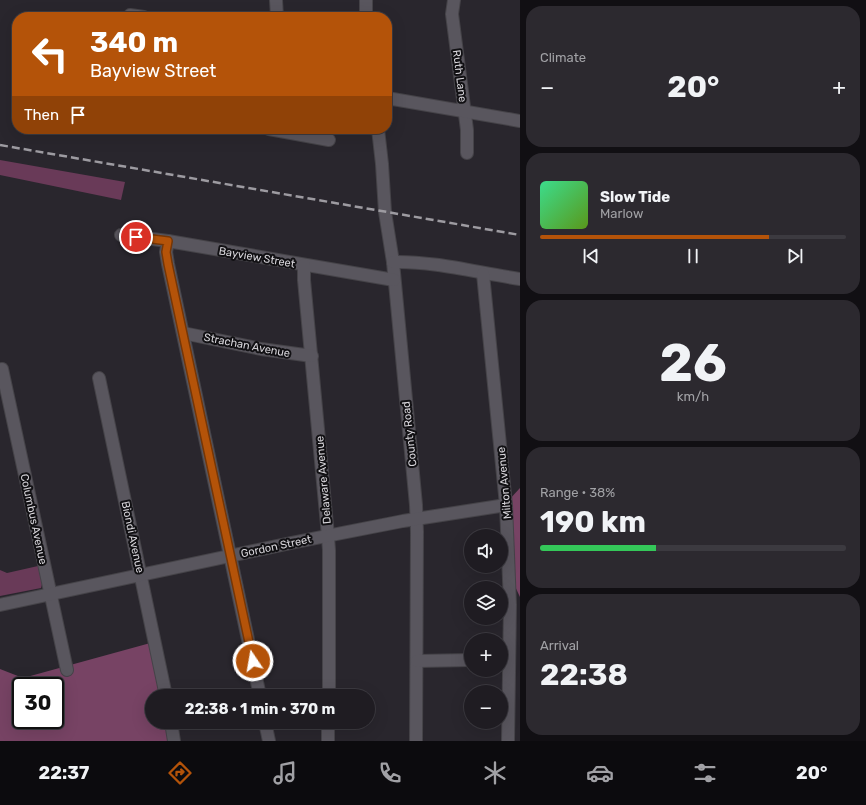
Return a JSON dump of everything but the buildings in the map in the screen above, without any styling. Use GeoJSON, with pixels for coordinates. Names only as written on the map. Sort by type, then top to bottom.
{"type":"FeatureCollection","features":[{"type":"Feature","properties":{"kind":"street"},"geometry":{"type":"LineString","coordinates":[[276,0],[277,12]]}},
{"type":"Feature","properties":{"kind":"street"},"geometry":{"type":"LineString","coordinates":[[366,0],[366,12]]}},
{"type":"Feature","properties":{"kind":"street","name":"Ruth Lane"},"geometry":{"type":"LineString","coordinates":[[454,0],[452,14],[467,130],[467,153]]}},
{"type":"Feature","properties":{"kind":"street"},"geometry":{"type":"LineString","coordinates":[[392,99],[520,121]]}},
{"type":"Feature","properties":{"kind":"street"},"geometry":{"type":"LineString","coordinates":[[302,134],[329,140]]}},
{"type":"Feature","properties":{"kind":"street","name":"County Road"},"geometry":{"type":"LineString","coordinates":[[379,134],[385,212],[393,262],[417,518],[416,741]]}},
{"type":"Feature","properties":{"kind":"street","name":"Bayview Street"},"geometry":{"type":"LineString","coordinates":[[120,235],[168,241],[394,280]]}},
{"type":"Feature","properties":{"kind":"street"},"geometry":{"type":"LineString","coordinates":[[168,241],[166,252],[168,264],[258,689]]}},
{"type":"Feature","properties":{"kind":"street"},"geometry":{"type":"LineString","coordinates":[[393,262],[432,264],[520,280]]}},
{"type":"Feature","properties":{"kind":"street","name":"Delaware Avenue"},"geometry":{"type":"LineString","coordinates":[[304,265],[304,280],[328,535],[328,689]]}},
{"type":"Feature","properties":{"kind":"street","name":"Milton Avenue"},"geometry":{"type":"LineString","coordinates":[[483,274],[506,504],[510,575],[508,741]]}},
{"type":"Feature","properties":{"kind":"street","name":"Strachan Avenue"},"geometry":{"type":"LineString","coordinates":[[183,333],[261,349],[312,356]]}},
{"type":"Feature","properties":{"kind":"street","name":"Columbus Avenue"},"geometry":{"type":"LineString","coordinates":[[0,370],[2,369],[67,670]]}},
{"type":"Feature","properties":{"kind":"street","name":"Biondi Avenue"},"geometry":{"type":"LineString","coordinates":[[99,378],[165,689]]}},
{"type":"Feature","properties":{"kind":"street","name":"Gordon Street"},"geometry":{"type":"LineString","coordinates":[[0,605],[328,535],[417,518],[506,504]]}},
{"type":"Feature","properties":{"kind":"street"},"geometry":{"type":"LineString","coordinates":[[417,661],[464,660]]}},
{"type":"Feature","properties":{"kind":"street"},"geometry":{"type":"LineString","coordinates":[[172,729],[174,741]]}},
{"type":"Feature","properties":{"kind":"street"},"geometry":{"type":"LineString","coordinates":[[266,729],[269,741]]}},
{"type":"Feature","properties":{"kind":"street"},"geometry":{"type":"LineString","coordinates":[[328,729],[328,741]]}},
{"type":"Feature","properties":{"kind":"shaded area"},"geometry":{"type":"Polygon","coordinates":[[[0,160],[125,182],[121,200],[0,175],[0,160]]]}},
{"type":"Feature","properties":{"kind":"shaded area"},"geometry":{"type":"Polygon","coordinates":[[[520,488],[520,597],[512,580],[508,501],[520,488]]]}},
{"type":"Feature","properties":{"kind":"shaded area"},"geometry":{"type":"Polygon","coordinates":[[[38,566],[42,584],[41,588],[0,596],[0,570],[7,573],[38,566]]]}},
{"type":"Feature","properties":{"kind":"shaded area"},"geometry":{"type":"Polygon","coordinates":[[[154,642],[164,689],[145,689],[145,729],[172,729],[175,741],[0,741],[0,669],[20,677],[12,677],[12,729],[64,729],[64,677],[27,677],[154,642]]]}},
{"type":"Feature","properties":{"kind":"railway"},"geometry":{"type":"LineString","coordinates":[[0,145],[520,235]]}},
{"type":"Feature","properties":{"kind":"route"},"geometry":{"type":"LineString","coordinates":[[136,237],[168,241],[166,252],[168,264],[253,661]]}}]}
